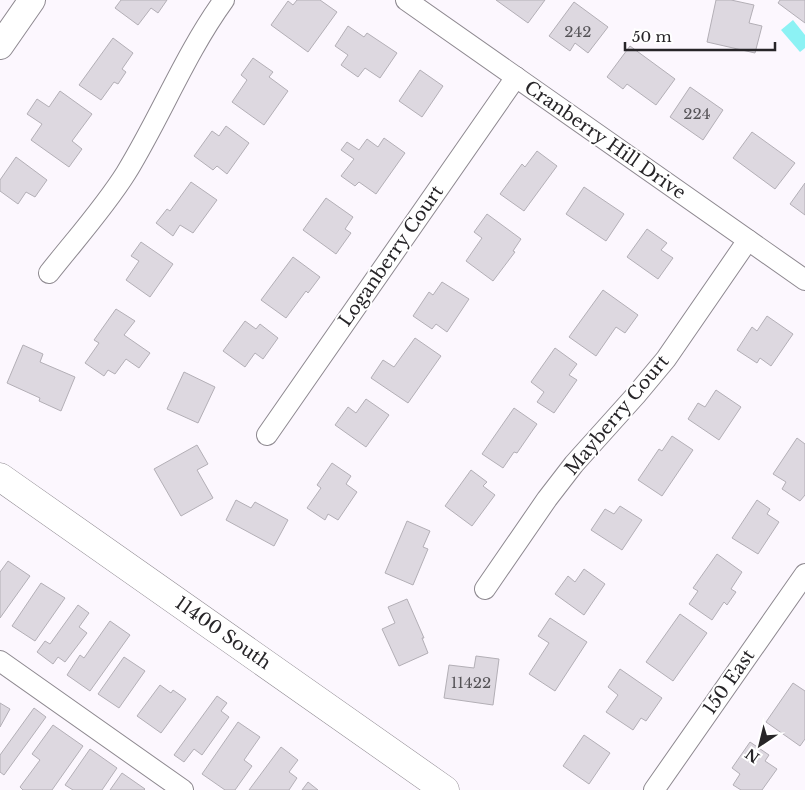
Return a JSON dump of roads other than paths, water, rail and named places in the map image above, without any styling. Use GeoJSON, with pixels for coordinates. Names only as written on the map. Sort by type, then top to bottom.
{"type":"FeatureCollection","features":[{"type":"Feature","properties":{"kind":"main road","name":"11400 South"},"geometry":{"type":"LineString","coordinates":[[0,477],[446,790]]}},
{"type":"Feature","properties":{"kind":"street"},"geometry":{"type":"LineString","coordinates":[[0,46],[32,0]]}},
{"type":"Feature","properties":{"kind":"street"},"geometry":{"type":"LineString","coordinates":[[49,273],[112,194],[126,172],[194,45],[224,0]]}},
{"type":"Feature","properties":{"kind":"street","name":"Cranberry Hill Drive"},"geometry":{"type":"LineString","coordinates":[[406,0],[805,280]]}},
{"type":"Feature","properties":{"kind":"street","name":"Loganberry Court"},"geometry":{"type":"LineString","coordinates":[[266,435],[516,77]]}},
{"type":"Feature","properties":{"kind":"street","name":"Mayberry Court"},"geometry":{"type":"LineString","coordinates":[[485,589],[547,499],[574,464],[666,359],[748,240]]}},
{"type":"Feature","properties":{"kind":"street","name":"150 East"},"geometry":{"type":"LineString","coordinates":[[654,790],[805,574]]}},
{"type":"Feature","properties":{"kind":"street"},"geometry":{"type":"LineString","coordinates":[[0,661],[183,790]]}},
{"type":"Feature","properties":{"kind":"water"},"geometry":{"type":"Polygon","coordinates":[[[793,20],[805,35],[805,48],[800,52],[781,30],[793,20]]]}}]}
